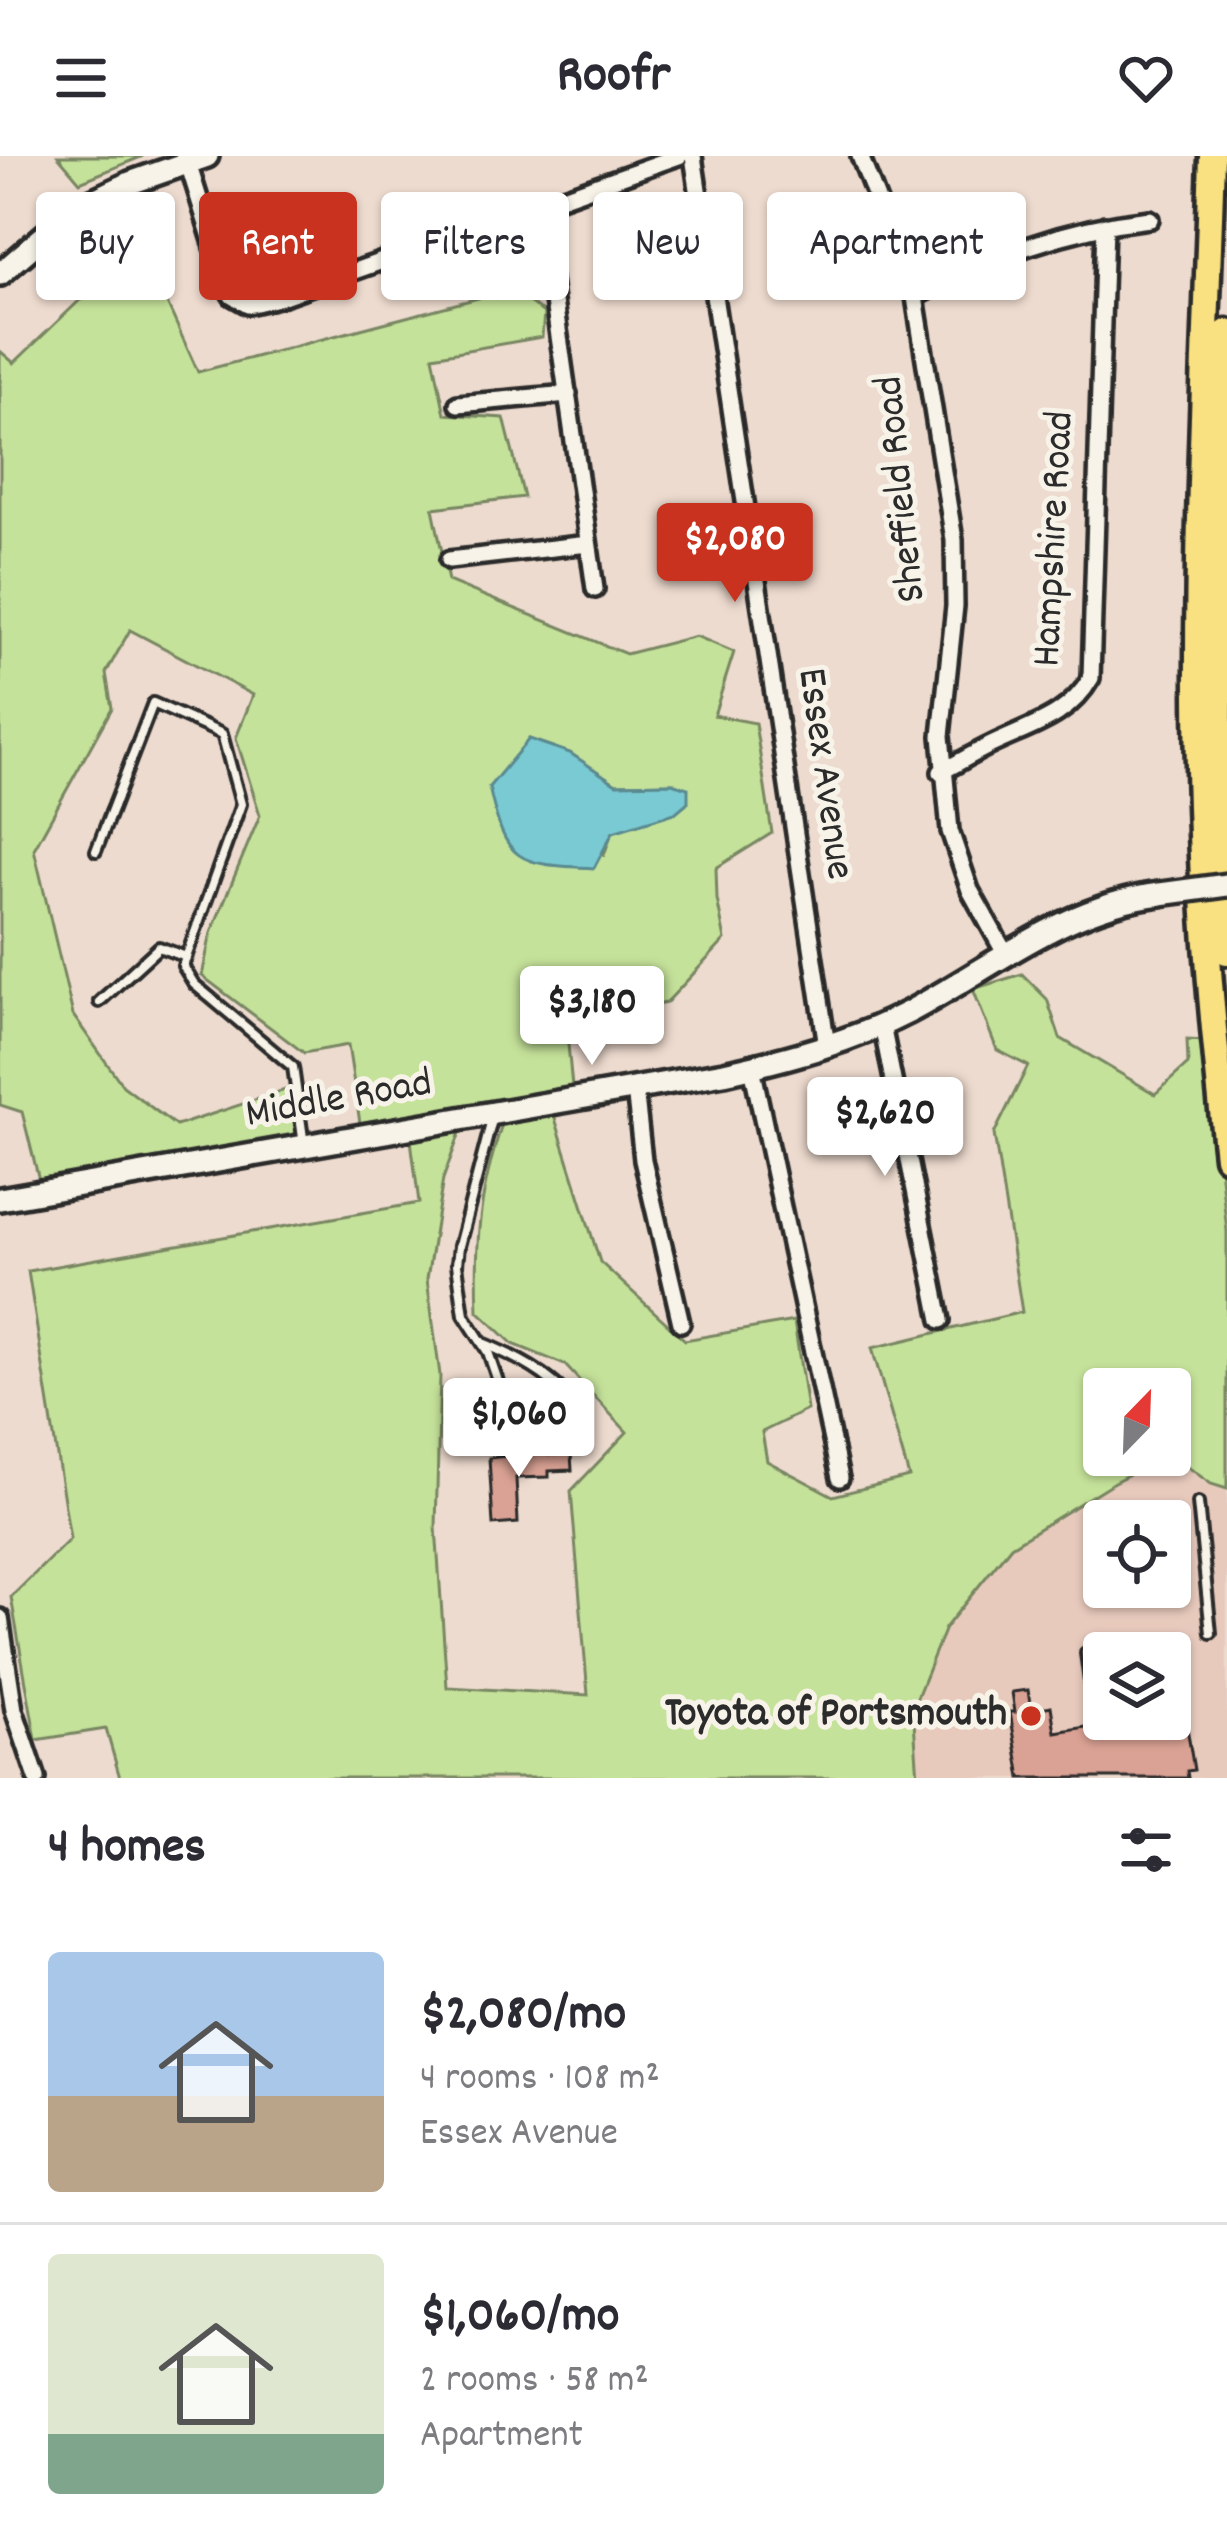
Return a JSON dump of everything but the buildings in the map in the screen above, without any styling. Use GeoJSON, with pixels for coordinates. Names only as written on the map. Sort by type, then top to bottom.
{"type":"FeatureCollection","features":[{"type":"Feature","properties":{"kind":"main road"},"geometry":{"type":"LineString","coordinates":[[1212,156],[1200,774],[1212,1011],[1227,1157]]}},
{"type":"Feature","properties":{"kind":"main road"},"geometry":{"type":"LineString","coordinates":[[0,274],[77,208],[198,159]]}},
{"type":"Feature","properties":{"kind":"main road"},"geometry":{"type":"LineString","coordinates":[[1227,332],[1219,760],[1227,952]]}},
{"type":"Feature","properties":{"kind":"main road","name":"Middle Road"},"geometry":{"type":"LineString","coordinates":[[0,1199],[752,1067],[882,1025],[1088,911],[1160,894],[1227,886]]}},
{"type":"Feature","properties":{"kind":"street"},"geometry":{"type":"LineString","coordinates":[[569,193],[679,156]]}},
{"type":"Feature","properties":{"kind":"street","name":"Essex Avenue"},"geometry":{"type":"LineString","coordinates":[[693,156],[826,1046]]}},
{"type":"Feature","properties":{"kind":"street","name":"Sheffield Road"},"geometry":{"type":"LineString","coordinates":[[860,156],[874,192]]}},
{"type":"Feature","properties":{"kind":"street"},"geometry":{"type":"LineString","coordinates":[[198,159],[226,286],[240,302],[248,305],[278,298],[381,261]]}},
{"type":"Feature","properties":{"kind":"street"},"geometry":{"type":"LineString","coordinates":[[1026,246],[1105,225],[1150,219]]}},
{"type":"Feature","properties":{"kind":"street","name":"Hampshire Road"},"geometry":{"type":"LineString","coordinates":[[941,772],[1052,719],[1080,697],[1091,678],[1105,225]]}},
{"type":"Feature","properties":{"kind":"street"},"geometry":{"type":"LineString","coordinates":[[554,300],[596,589]]}},
{"type":"Feature","properties":{"kind":"street","name":"Sheffield Road"},"geometry":{"type":"LineString","coordinates":[[915,300],[956,573],[942,704],[941,772],[958,862],[1006,955]]}},
{"type":"Feature","properties":{"kind":"street"},"geometry":{"type":"LineString","coordinates":[[458,404],[568,394]]}},
{"type":"Feature","properties":{"kind":"street"},"geometry":{"type":"LineString","coordinates":[[449,560],[588,544]]}},
{"type":"Feature","properties":{"kind":"street"},"geometry":{"type":"LineString","coordinates":[[882,1025],[941,1320]]}},
{"type":"Feature","properties":{"kind":"street"},"geometry":{"type":"LineString","coordinates":[[752,1067],[840,1478]]}},
{"type":"Feature","properties":{"kind":"street"},"geometry":{"type":"LineString","coordinates":[[635,1089],[643,1160],[681,1323]]}},
{"type":"Feature","properties":{"kind":"street"},"geometry":{"type":"LineString","coordinates":[[0,1618],[14,1710],[37,1778]]}},
{"type":"Feature","properties":{"kind":"lane"},"geometry":{"type":"LineString","coordinates":[[96,851],[153,703],[222,734],[241,804],[183,966],[194,984],[293,1067],[304,1146]]}},
{"type":"Feature","properties":{"kind":"lane"},"geometry":{"type":"LineString","coordinates":[[99,1002],[158,947],[186,957]]}},
{"type":"Feature","properties":{"kind":"lane"},"geometry":{"type":"LineString","coordinates":[[485,1344],[544,1374],[568,1394],[586,1420],[580,1436],[520,1438],[502,1415],[502,1390],[485,1344],[464,1315],[457,1264],[494,1114]]}},
{"type":"Feature","properties":{"kind":"lane"},"geometry":{"type":"LineString","coordinates":[[1198,1503],[1211,1633]]}},
{"type":"Feature","properties":{"kind":"shaded area"},"geometry":{"type":"Polygon","coordinates":[[[1191,1469],[1227,1489],[1227,1778],[918,1778],[913,1707],[945,1628],[1011,1546],[1083,1501],[1083,1608],[1191,1608],[1191,1500],[1085,1500],[1126,1476],[1191,1476],[1191,1469]]]}},
{"type":"Feature","properties":{"kind":"green space"},"geometry":{"type":"Polygon","coordinates":[[[58,156],[143,156],[80,182],[58,156]]]}},
{"type":"Feature","properties":{"kind":"green space"},"geometry":{"type":"Polygon","coordinates":[[[80,300],[166,300],[198,372],[471,300],[526,300],[544,313],[542,337],[433,356],[445,414],[504,418],[524,497],[433,508],[448,581],[626,654],[696,636],[734,652],[714,715],[755,723],[772,833],[716,868],[725,940],[666,1003],[566,1023],[572,1087],[360,1123],[348,1045],[304,1053],[202,976],[211,933],[260,815],[236,738],[253,695],[130,630],[106,673],[112,708],[34,849],[73,1015],[123,1086],[176,1126],[291,1088],[310,1133],[39,1180],[22,1112],[0,1105],[0,351],[14,363],[80,300]],[[529,739],[490,787],[604,855],[612,832],[672,783],[616,784],[570,753],[529,739]]]}},
{"type":"Feature","properties":{"kind":"green space"},"geometry":{"type":"Polygon","coordinates":[[[1022,974],[1047,999],[1060,1038],[1155,1094],[1188,1064],[1187,1040],[1206,1041],[1227,1231],[1227,1489],[1191,1469],[1191,1368],[1083,1368],[1083,1476],[1126,1476],[1011,1546],[945,1628],[913,1707],[918,1778],[120,1778],[106,1729],[36,1740],[11,1597],[70,1539],[28,1271],[419,1203],[411,1140],[461,1130],[443,1179],[427,1279],[440,1375],[436,1527],[447,1687],[588,1695],[571,1491],[627,1432],[565,1365],[513,1344],[478,1311],[480,1217],[502,1124],[554,1115],[600,1262],[685,1340],[794,1321],[807,1410],[762,1432],[767,1461],[833,1496],[909,1477],[872,1348],[1022,1312],[994,1134],[1028,1066],[997,1050],[973,989],[1022,974]]]}},
{"type":"Feature","properties":{"kind":"water"},"geometry":{"type":"Polygon","coordinates":[[[529,739],[570,753],[616,784],[672,783],[688,788],[688,802],[675,813],[613,832],[594,868],[549,865],[520,856],[502,832],[489,787],[529,739]]]}},
{"type":"Feature","properties":{"kind":"place","name":"Toyota of Portsmouth"},"geometry":{"type":"Point","coordinates":[1031,1716]}}]}
